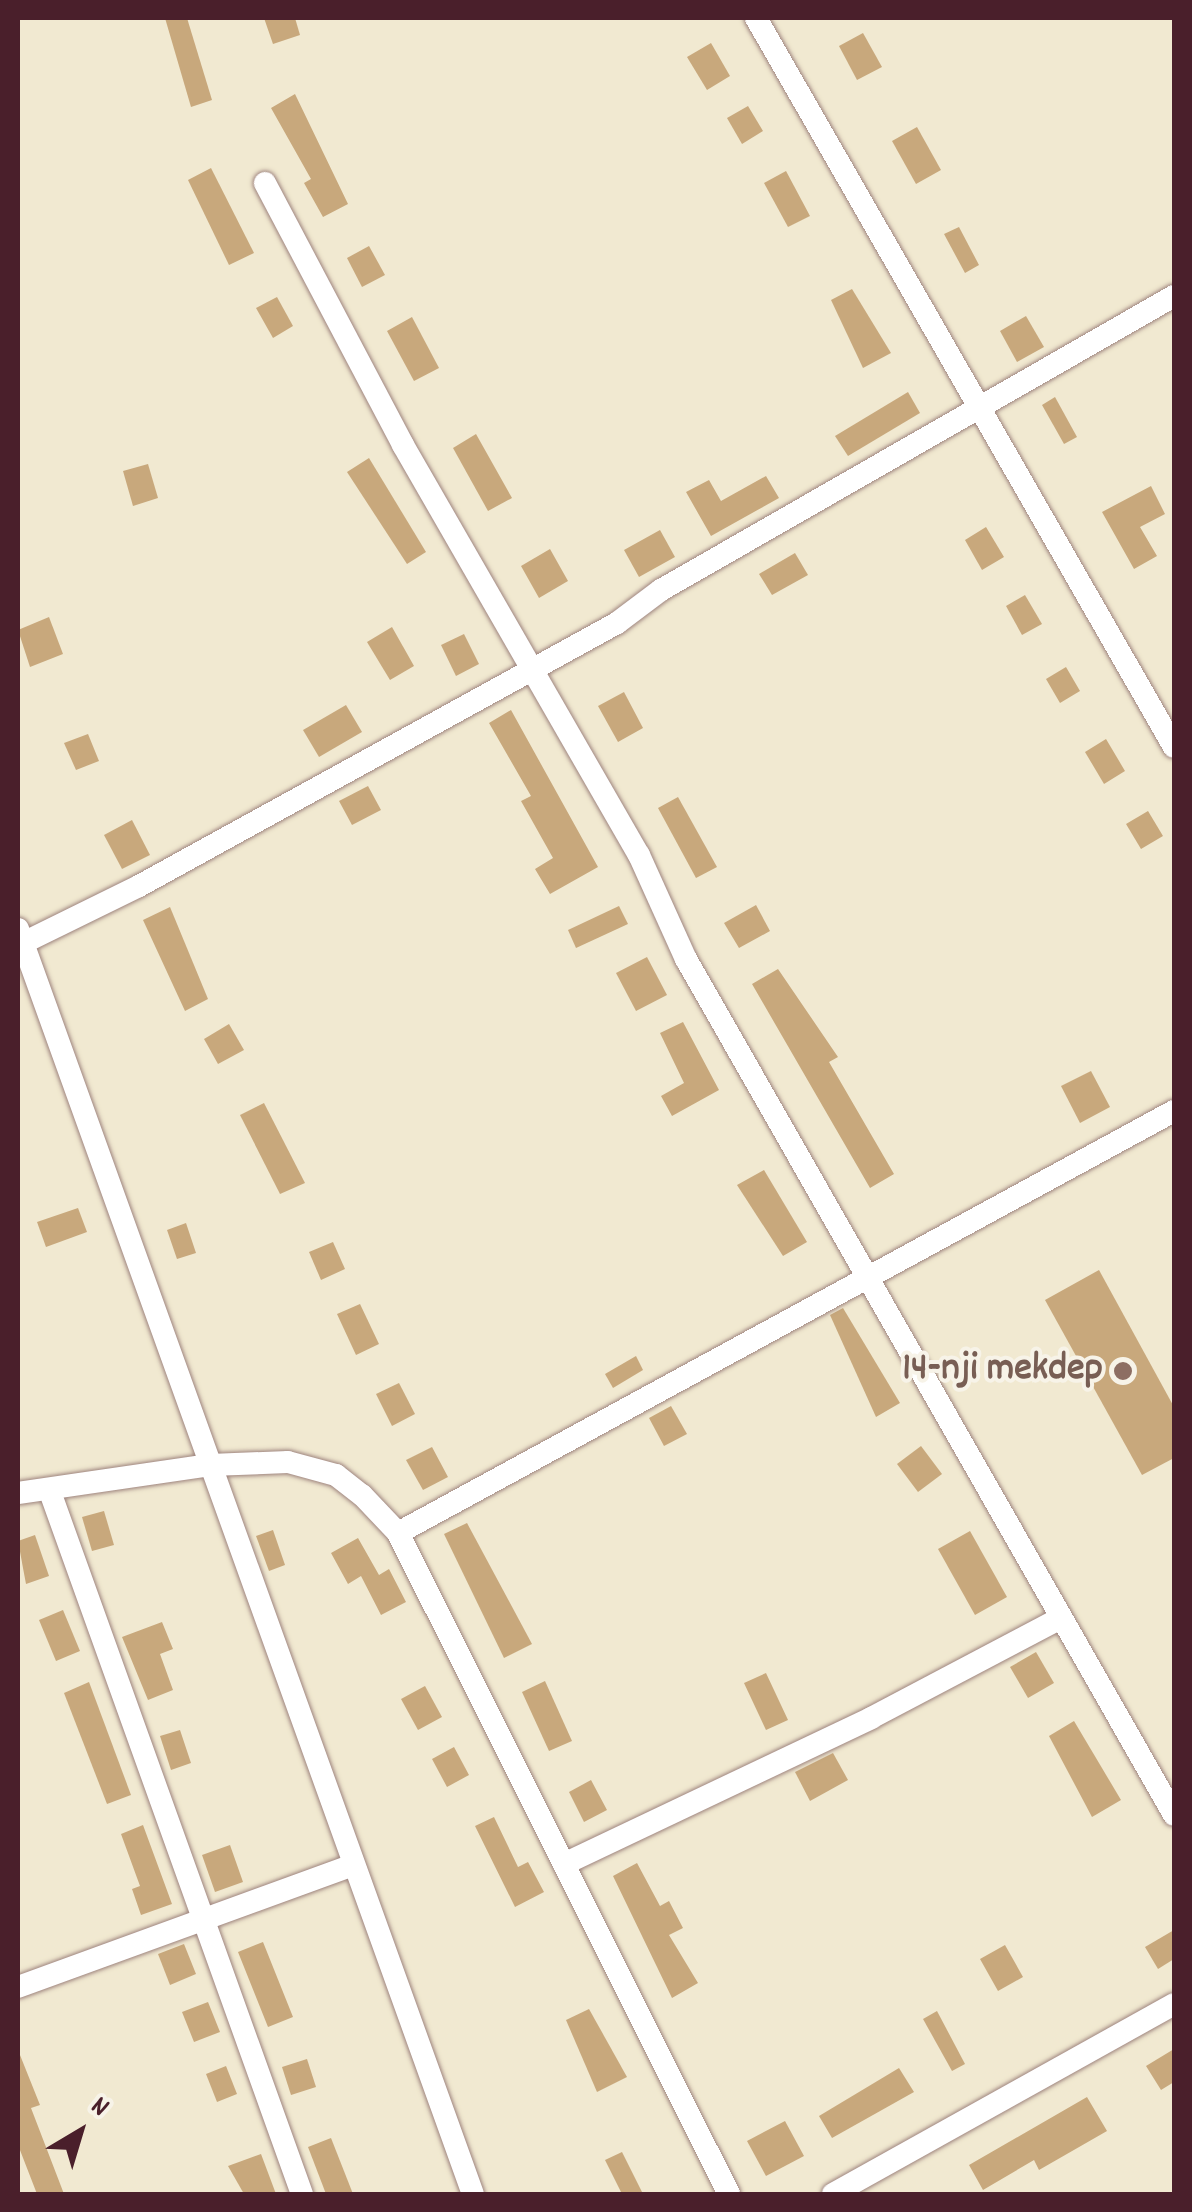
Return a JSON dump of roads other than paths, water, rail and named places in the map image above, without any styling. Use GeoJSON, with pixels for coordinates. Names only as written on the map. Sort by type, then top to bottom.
{"type":"FeatureCollection","features":[{"type":"Feature","properties":{"kind":"street"},"geometry":{"type":"LineString","coordinates":[[756,18],[1174,747]]}},
{"type":"Feature","properties":{"kind":"street"},"geometry":{"type":"LineString","coordinates":[[264,184],[866,1278],[1058,1620],[1174,1816]]}},
{"type":"Feature","properties":{"kind":"street"},"geometry":{"type":"LineString","coordinates":[[473,2194],[20,936],[139,886],[532,670],[1174,296]]}},
{"type":"Feature","properties":{"kind":"street"},"geometry":{"type":"LineString","coordinates":[[398,1532],[1174,1112]]}},
{"type":"Feature","properties":{"kind":"street"},"geometry":{"type":"LineString","coordinates":[[18,1494],[210,1465],[313,1465],[362,1495],[398,1532],[730,2194]]}},
{"type":"Feature","properties":{"kind":"street"},"geometry":{"type":"LineString","coordinates":[[49,1489],[302,2194]]}},
{"type":"Feature","properties":{"kind":"street"},"geometry":{"type":"LineString","coordinates":[[564,1864],[872,1718],[1058,1620]]}},
{"type":"Feature","properties":{"kind":"street"},"geometry":{"type":"LineString","coordinates":[[18,1987],[200,1917],[353,1865]]}},
{"type":"Feature","properties":{"kind":"street"},"geometry":{"type":"LineString","coordinates":[[833,2194],[1174,2004]]}},
{"type":"Feature","properties":{"kind":"place","name":"14-nji mekdep"},"geometry":{"type":"Point","coordinates":[1123,1371]}}]}
